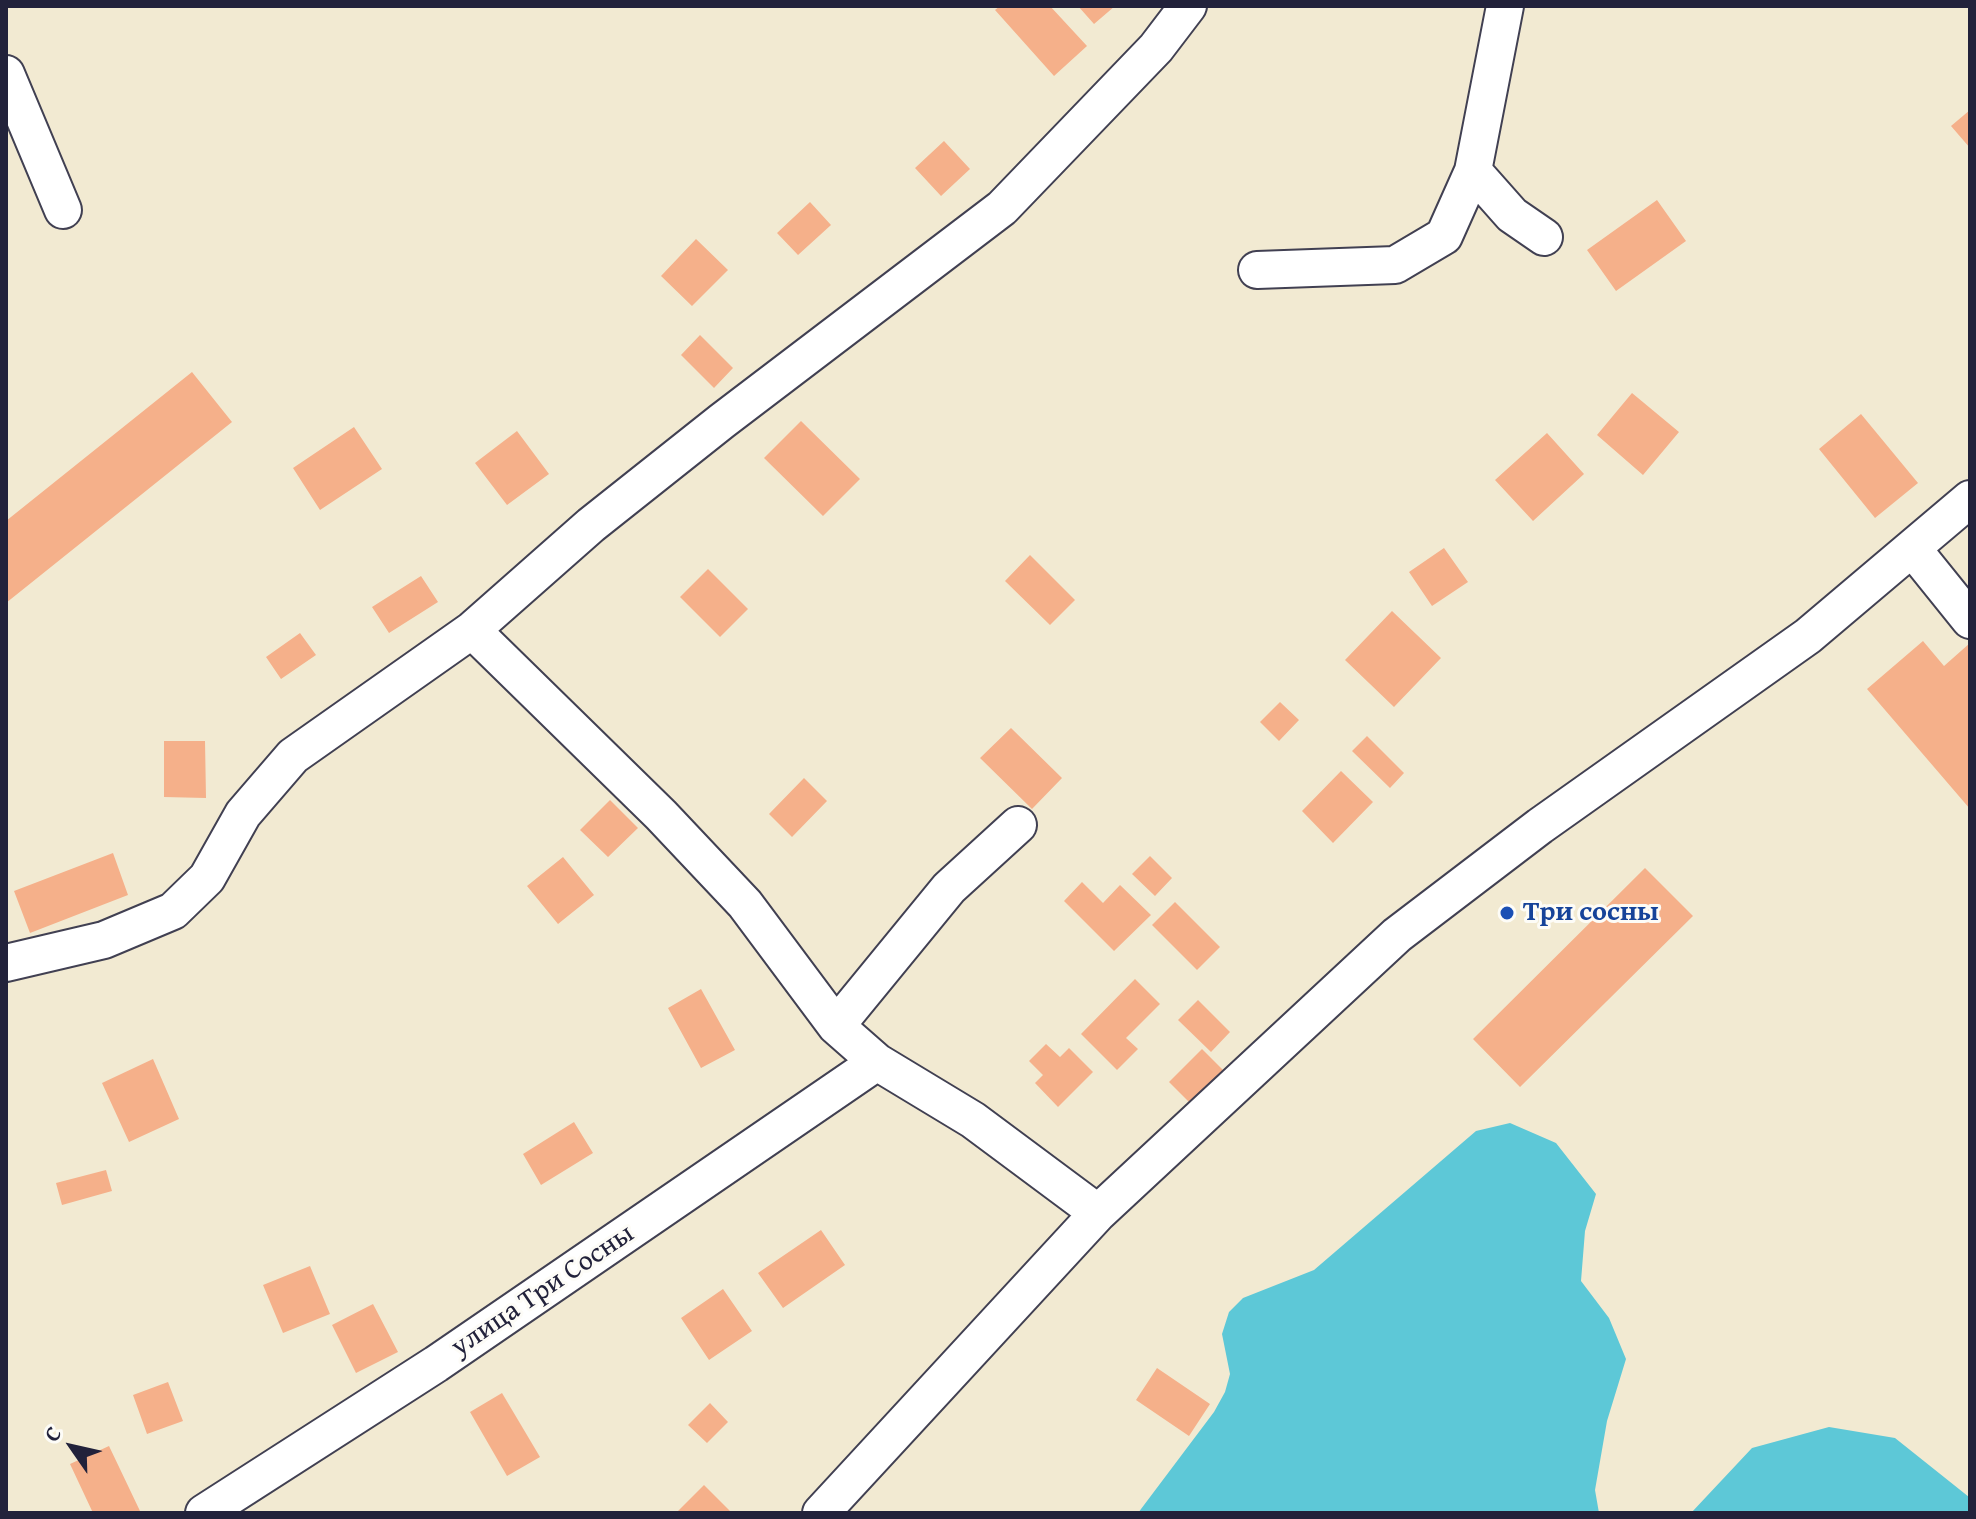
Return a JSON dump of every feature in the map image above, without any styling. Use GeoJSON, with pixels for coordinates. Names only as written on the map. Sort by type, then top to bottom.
{"type":"FeatureCollection","features":[{"type":"Feature","properties":{"kind":"street"},"geometry":{"type":"LineString","coordinates":[[6,963],[104,940],[173,911],[207,878],[243,814],[293,756],[472,630],[614,506],[1002,208],[1156,48],[1188,6]]}},
{"type":"Feature","properties":{"kind":"street"},"geometry":{"type":"LineString","coordinates":[[1257,270],[1395,265],[1444,236],[1473,171],[1505,6]]}},
{"type":"Feature","properties":{"kind":"street"},"geometry":{"type":"LineString","coordinates":[[6,74],[63,210]]}},
{"type":"Feature","properties":{"kind":"street"},"geometry":{"type":"LineString","coordinates":[[1473,171],[1512,215],[1544,237]]}},
{"type":"Feature","properties":{"kind":"street"},"geometry":{"type":"LineString","coordinates":[[821,1513],[1098,1213],[1397,935],[1540,826],[1808,636],[1970,499]]}},
{"type":"Feature","properties":{"kind":"street"},"geometry":{"type":"LineString","coordinates":[[1912,548],[1970,620]]}},
{"type":"Feature","properties":{"kind":"street"},"geometry":{"type":"LineString","coordinates":[[472,630],[661,815],[745,904],[836,1026],[877,1062],[973,1120],[1098,1213]]}},
{"type":"Feature","properties":{"kind":"street"},"geometry":{"type":"LineString","coordinates":[[836,1026],[949,888],[1018,825]]}},
{"type":"Feature","properties":{"kind":"street","name":"улица Три Сосны"},"geometry":{"type":"LineString","coordinates":[[204,1513],[436,1364],[877,1062]]}},
{"type":"Feature","properties":{"kind":"water"},"geometry":{"type":"Polygon","coordinates":[[[1510,1123],[1556,1143],[1596,1194],[1585,1231],[1581,1281],[1609,1318],[1626,1359],[1607,1421],[1595,1490],[1599,1513],[1138,1513],[1214,1412],[1225,1392],[1230,1374],[1222,1334],[1229,1312],[1243,1298],[1314,1270],[1476,1131],[1510,1123]]]}},
{"type":"Feature","properties":{"kind":"water"},"geometry":{"type":"Polygon","coordinates":[[[1829,1427],[1895,1438],[1969,1497],[1970,1513],[1691,1513],[1752,1448],[1829,1427]]]}},
{"type":"Feature","properties":{"kind":"building"},"geometry":{"type":"Polygon","coordinates":[[[1000,6],[1050,6],[1087,46],[1054,76],[995,10],[1000,6]]]}},
{"type":"Feature","properties":{"kind":"building"},"geometry":{"type":"Polygon","coordinates":[[[1078,6],[1115,6],[1094,24],[1078,6]]]}},
{"type":"Feature","properties":{"kind":"building"},"geometry":{"type":"Polygon","coordinates":[[[1970,110],[1970,148],[1951,126],[1970,110]]]}},
{"type":"Feature","properties":{"kind":"building"},"geometry":{"type":"Polygon","coordinates":[[[944,141],[970,169],[941,196],[915,168],[944,141]]]}},
{"type":"Feature","properties":{"kind":"building"},"geometry":{"type":"Polygon","coordinates":[[[1657,200],[1686,241],[1616,291],[1587,250],[1657,200]]]}},
{"type":"Feature","properties":{"kind":"building"},"geometry":{"type":"Polygon","coordinates":[[[810,202],[831,225],[798,255],[777,233],[810,202]]]}},
{"type":"Feature","properties":{"kind":"building"},"geometry":{"type":"Polygon","coordinates":[[[696,239],[728,270],[692,306],[661,276],[696,239]]]}},
{"type":"Feature","properties":{"kind":"building"},"geometry":{"type":"Polygon","coordinates":[[[700,335],[733,368],[714,388],[681,355],[700,335]]]}},
{"type":"Feature","properties":{"kind":"building"},"geometry":{"type":"Polygon","coordinates":[[[192,372],[232,422],[6,603],[6,521],[192,372]]]}},
{"type":"Feature","properties":{"kind":"building"},"geometry":{"type":"Polygon","coordinates":[[[1632,393],[1679,432],[1643,475],[1597,435],[1632,393]]]}},
{"type":"Feature","properties":{"kind":"building"},"geometry":{"type":"Polygon","coordinates":[[[1861,414],[1918,483],[1875,518],[1819,449],[1861,414]]]}},
{"type":"Feature","properties":{"kind":"building"},"geometry":{"type":"Polygon","coordinates":[[[801,421],[860,479],[823,516],[764,458],[801,421]]]}},
{"type":"Feature","properties":{"kind":"building"},"geometry":{"type":"Polygon","coordinates":[[[354,427],[382,469],[320,510],[293,468],[354,427]]]}},
{"type":"Feature","properties":{"kind":"building"},"geometry":{"type":"Polygon","coordinates":[[[517,431],[549,474],[507,505],[475,463],[517,431]]]}},
{"type":"Feature","properties":{"kind":"building"},"geometry":{"type":"Polygon","coordinates":[[[1547,433],[1584,474],[1533,521],[1495,480],[1547,433]]]}},
{"type":"Feature","properties":{"kind":"building"},"geometry":{"type":"Polygon","coordinates":[[[1444,548],[1468,582],[1432,606],[1409,572],[1444,548]]]}},
{"type":"Feature","properties":{"kind":"building"},"geometry":{"type":"Polygon","coordinates":[[[1030,555],[1075,600],[1050,625],[1005,581],[1030,555]]]}},
{"type":"Feature","properties":{"kind":"building"},"geometry":{"type":"Polygon","coordinates":[[[708,569],[748,609],[720,637],[680,597],[708,569]]]}},
{"type":"Feature","properties":{"kind":"building"},"geometry":{"type":"Polygon","coordinates":[[[421,576],[438,602],[389,633],[372,607],[421,576]]]}},
{"type":"Feature","properties":{"kind":"building"},"geometry":{"type":"Polygon","coordinates":[[[1392,611],[1441,658],[1394,707],[1345,660],[1392,611]]]}},
{"type":"Feature","properties":{"kind":"building"},"geometry":{"type":"Polygon","coordinates":[[[300,633],[316,655],[281,679],[266,657],[300,633]]]}},
{"type":"Feature","properties":{"kind":"building"},"geometry":{"type":"Polygon","coordinates":[[[1923,641],[1944,666],[1970,643],[1970,809],[1867,689],[1923,641]]]}},
{"type":"Feature","properties":{"kind":"building"},"geometry":{"type":"Polygon","coordinates":[[[1280,702],[1299,720],[1279,741],[1260,722],[1280,702]]]}},
{"type":"Feature","properties":{"kind":"building"},"geometry":{"type":"Polygon","coordinates":[[[1011,728],[1062,778],[1032,809],[980,758],[1011,728]]]}},
{"type":"Feature","properties":{"kind":"building"},"geometry":{"type":"Polygon","coordinates":[[[1367,736],[1404,773],[1390,788],[1352,751],[1367,736]]]}},
{"type":"Feature","properties":{"kind":"building"},"geometry":{"type":"Polygon","coordinates":[[[164,741],[205,741],[206,798],[164,797],[164,741]]]}},
{"type":"Feature","properties":{"kind":"building"},"geometry":{"type":"Polygon","coordinates":[[[1341,771],[1373,802],[1333,843],[1302,811],[1341,771]]]}},
{"type":"Feature","properties":{"kind":"building"},"geometry":{"type":"Polygon","coordinates":[[[804,778],[827,801],[792,837],[769,814],[804,778]]]}},
{"type":"Feature","properties":{"kind":"building"},"geometry":{"type":"Polygon","coordinates":[[[610,800],[638,828],[608,857],[580,830],[610,800]]]}},
{"type":"Feature","properties":{"kind":"building"},"geometry":{"type":"Polygon","coordinates":[[[113,853],[128,895],[30,933],[14,891],[113,853]]]}},
{"type":"Feature","properties":{"kind":"building"},"geometry":{"type":"Polygon","coordinates":[[[1150,856],[1172,878],[1155,896],[1132,874],[1150,856]]]}},
{"type":"Feature","properties":{"kind":"building"},"geometry":{"type":"Polygon","coordinates":[[[563,857],[594,895],[558,924],[527,886],[563,857]]]}},
{"type":"Feature","properties":{"kind":"building"},"geometry":{"type":"Polygon","coordinates":[[[1645,868],[1693,916],[1520,1087],[1473,1039],[1645,868]]]}},
{"type":"Feature","properties":{"kind":"building"},"geometry":{"type":"Polygon","coordinates":[[[1082,882],[1103,903],[1120,885],[1151,915],[1114,951],[1064,901],[1082,882]]]}},
{"type":"Feature","properties":{"kind":"building"},"geometry":{"type":"Polygon","coordinates":[[[1175,902],[1220,947],[1197,970],[1152,925],[1175,902]]]}},
{"type":"Feature","properties":{"kind":"building"},"geometry":{"type":"Polygon","coordinates":[[[1135,979],[1160,1004],[1126,1038],[1138,1049],[1117,1070],[1081,1034],[1135,979]]]}},
{"type":"Feature","properties":{"kind":"building"},"geometry":{"type":"Polygon","coordinates":[[[701,989],[735,1050],[701,1068],[668,1008],[701,989]]]}},
{"type":"Feature","properties":{"kind":"building"},"geometry":{"type":"Polygon","coordinates":[[[1198,1000],[1230,1032],[1211,1052],[1178,1020],[1198,1000]]]}},
{"type":"Feature","properties":{"kind":"building"},"geometry":{"type":"Polygon","coordinates":[[[1046,1044],[1060,1057],[1069,1048],[1093,1072],[1058,1107],[1035,1083],[1043,1075],[1029,1061],[1046,1044]]]}},
{"type":"Feature","properties":{"kind":"building"},"geometry":{"type":"Polygon","coordinates":[[[1202,1049],[1226,1073],[1193,1106],[1169,1082],[1202,1049]]]}},
{"type":"Feature","properties":{"kind":"building"},"geometry":{"type":"Polygon","coordinates":[[[153,1059],[179,1119],[129,1142],[102,1083],[153,1059]]]}},
{"type":"Feature","properties":{"kind":"building"},"geometry":{"type":"Polygon","coordinates":[[[574,1122],[593,1153],[541,1185],[523,1154],[574,1122]]]}},
{"type":"Feature","properties":{"kind":"building"},"geometry":{"type":"Polygon","coordinates":[[[106,1170],[112,1191],[62,1205],[56,1183],[106,1170]]]}},
{"type":"Feature","properties":{"kind":"building"},"geometry":{"type":"Polygon","coordinates":[[[821,1230],[845,1265],[783,1308],[758,1273],[821,1230]]]}},
{"type":"Feature","properties":{"kind":"building"},"geometry":{"type":"Polygon","coordinates":[[[310,1266],[330,1314],[283,1333],[263,1285],[310,1266]]]}},
{"type":"Feature","properties":{"kind":"building"},"geometry":{"type":"Polygon","coordinates":[[[723,1289],[752,1331],[709,1360],[681,1318],[723,1289]]]}},
{"type":"Feature","properties":{"kind":"building"},"geometry":{"type":"Polygon","coordinates":[[[373,1304],[398,1352],[356,1373],[332,1325],[373,1304]]]}},
{"type":"Feature","properties":{"kind":"building"},"geometry":{"type":"Polygon","coordinates":[[[1157,1368],[1210,1404],[1189,1436],[1136,1400],[1157,1368]]]}},
{"type":"Feature","properties":{"kind":"building"},"geometry":{"type":"Polygon","coordinates":[[[168,1382],[183,1421],[147,1434],[133,1395],[168,1382]]]}},
{"type":"Feature","properties":{"kind":"building"},"geometry":{"type":"Polygon","coordinates":[[[502,1393],[540,1457],[507,1476],[470,1412],[502,1393]]]}},
{"type":"Feature","properties":{"kind":"building"},"geometry":{"type":"Polygon","coordinates":[[[710,1403],[728,1422],[707,1443],[688,1425],[710,1403]]]}},
{"type":"Feature","properties":{"kind":"building"},"geometry":{"type":"Polygon","coordinates":[[[109,1446],[140,1511],[137,1513],[93,1513],[70,1464],[109,1446]]]}},
{"type":"Feature","properties":{"kind":"building"},"geometry":{"type":"Polygon","coordinates":[[[704,1485],[732,1513],[678,1511],[704,1485]]]}},
{"type":"Feature","properties":{"kind":"place","name":"Три сосны"},"geometry":{"type":"Point","coordinates":[1507,913]}}]}
